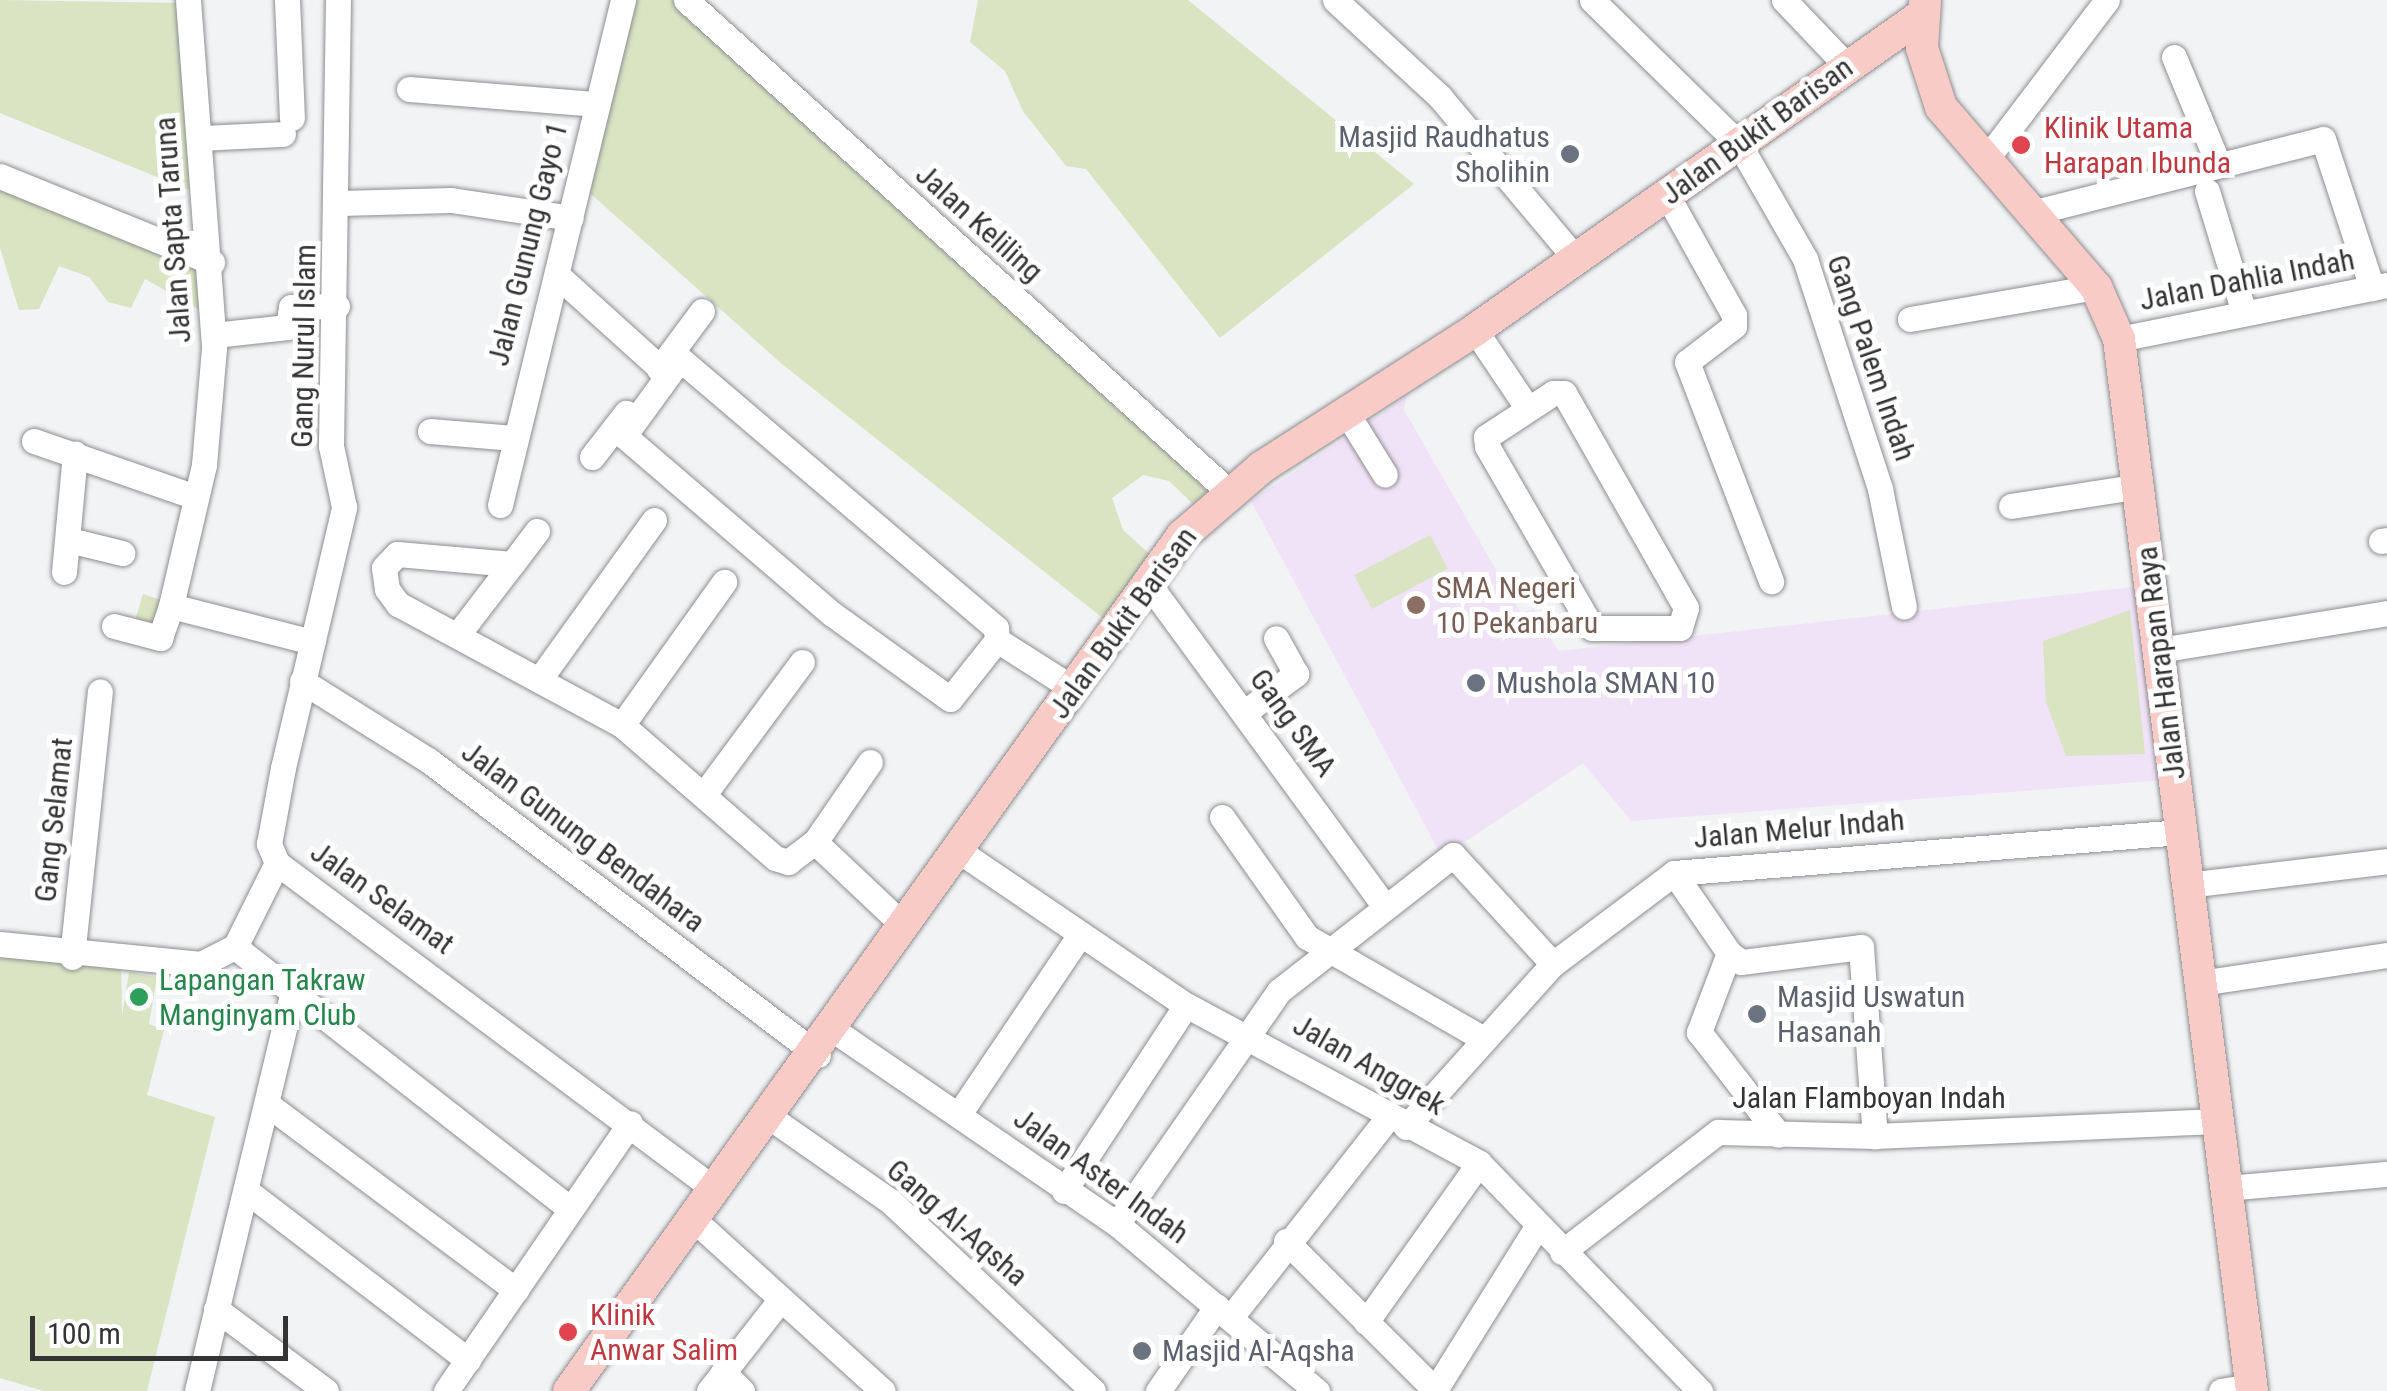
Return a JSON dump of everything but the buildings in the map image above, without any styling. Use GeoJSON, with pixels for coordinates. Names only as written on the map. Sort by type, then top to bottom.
{"type":"FeatureCollection","features":[{"type":"Feature","properties":{"kind":"main road","name":"Jalan Bukit Barisan"},"geometry":{"type":"LineString","coordinates":[[569,1391],[714,1189],[826,1043],[904,925],[1148,583],[1228,492],[1668,197],[1922,9]]}},
{"type":"Feature","properties":{"kind":"main road","name":"Jalan Harapan Raya"},"geometry":{"type":"LineString","coordinates":[[1922,9],[1941,106],[1984,162],[2096,287],[2119,339],[2226,1188],[2242,1389]]}},
{"type":"Feature","properties":{"kind":"street","name":"Jalan Sapta Taruna"},"geometry":{"type":"LineString","coordinates":[[171,606],[196,497],[214,335],[212,262],[188,0]]}},
{"type":"Feature","properties":{"kind":"street"},"geometry":{"type":"LineString","coordinates":[[201,138],[287,126],[287,0]]}},
{"type":"Feature","properties":{"kind":"street","name":"Gang Nurul Islam"},"geometry":{"type":"LineString","coordinates":[[278,863],[269,844],[302,681],[344,507],[331,446],[340,203],[338,0]]}},
{"type":"Feature","properties":{"kind":"street","name":"Jalan Gunung Gayo 1"},"geometry":{"type":"LineString","coordinates":[[500,505],[623,0]]}},
{"type":"Feature","properties":{"kind":"street","name":"Jalan Keliling"},"geometry":{"type":"LineString","coordinates":[[686,0],[715,9],[1228,492]]}},
{"type":"Feature","properties":{"kind":"street"},"geometry":{"type":"LineString","coordinates":[[1335,0],[1440,98],[1575,258]]}},
{"type":"Feature","properties":{"kind":"street","name":"Gang Palem Indah"},"geometry":{"type":"LineString","coordinates":[[1592,0],[1740,144],[1805,259],[1833,331],[1904,607]]}},
{"type":"Feature","properties":{"kind":"street"},"geometry":{"type":"LineString","coordinates":[[1784,0],[1846,65]]}},
{"type":"Feature","properties":{"kind":"street"},"geometry":{"type":"LineString","coordinates":[[1984,162],[2107,0]]}},
{"type":"Feature","properties":{"kind":"street"},"geometry":{"type":"LineString","coordinates":[[2174,56],[2218,163]]}},
{"type":"Feature","properties":{"kind":"street"},"geometry":{"type":"LineString","coordinates":[[409,89],[597,104]]}},
{"type":"Feature","properties":{"kind":"street"},"geometry":{"type":"LineString","coordinates":[[2031,212],[2218,163],[2327,141],[2380,286]]}},
{"type":"Feature","properties":{"kind":"street"},"geometry":{"type":"LineString","coordinates":[[0,176],[212,262]]}},
{"type":"Feature","properties":{"kind":"street"},"geometry":{"type":"LineString","coordinates":[[2207,191],[2244,313]]}},
{"type":"Feature","properties":{"kind":"street"},"geometry":{"type":"LineString","coordinates":[[1668,197],[1734,315],[1734,326],[1686,362],[1771,582]]}},
{"type":"Feature","properties":{"kind":"street"},"geometry":{"type":"LineString","coordinates":[[340,203],[452,200],[571,218]]}},
{"type":"Feature","properties":{"kind":"street"},"geometry":{"type":"LineString","coordinates":[[557,275],[665,367]]}},
{"type":"Feature","properties":{"kind":"street","name":"Jalan Dahlia Indah"},"geometry":{"type":"LineString","coordinates":[[2119,339],[2380,286]]}},
{"type":"Feature","properties":{"kind":"street"},"geometry":{"type":"LineString","coordinates":[[1910,319],[2096,287]]}},
{"type":"Feature","properties":{"kind":"street"},"geometry":{"type":"LineString","coordinates":[[214,335],[288,328],[291,307],[337,306]]}},
{"type":"Feature","properties":{"kind":"street"},"geometry":{"type":"LineString","coordinates":[[592,456],[665,367],[680,360],[996,628],[997,640],[942,700],[832,614],[624,436],[665,367],[702,312]]}},
{"type":"Feature","properties":{"kind":"street"},"geometry":{"type":"LineString","coordinates":[[1475,330],[1526,406]]}},
{"type":"Feature","properties":{"kind":"street"},"geometry":{"type":"LineString","coordinates":[[1564,393],[1686,608],[1680,628],[1592,628],[1486,442],[1526,406],[1564,393]]}},
{"type":"Feature","properties":{"kind":"street"},"geometry":{"type":"LineString","coordinates":[[1348,414],[1385,475]]}},
{"type":"Feature","properties":{"kind":"street"},"geometry":{"type":"LineString","coordinates":[[430,431],[514,438]]}},
{"type":"Feature","properties":{"kind":"street"},"geometry":{"type":"LineString","coordinates":[[34,441],[196,497]]}},
{"type":"Feature","properties":{"kind":"street"},"geometry":{"type":"LineString","coordinates":[[64,572],[75,454]]}},
{"type":"Feature","properties":{"kind":"street"},"geometry":{"type":"LineString","coordinates":[[2011,506],[2140,486]]}},
{"type":"Feature","properties":{"kind":"street"},"geometry":{"type":"LineString","coordinates":[[538,680],[654,520]]}},
{"type":"Feature","properties":{"kind":"street"},"geometry":{"type":"LineString","coordinates":[[459,633],[537,530]]}},
{"type":"Feature","properties":{"kind":"street"},"geometry":{"type":"LineString","coordinates":[[69,540],[122,553]]}},
{"type":"Feature","properties":{"kind":"street"},"geometry":{"type":"LineString","coordinates":[[512,564],[406,552],[386,562],[391,597],[622,725],[705,793],[775,858],[788,862],[815,842],[870,762]]}},
{"type":"Feature","properties":{"kind":"street"},"geometry":{"type":"LineString","coordinates":[[622,725],[724,582]]}},
{"type":"Feature","properties":{"kind":"street","name":"Gang SMA"},"geometry":{"type":"LineString","coordinates":[[1148,583],[1383,904]]}},
{"type":"Feature","properties":{"kind":"street"},"geometry":{"type":"LineString","coordinates":[[114,626],[160,638],[171,606],[312,642]]}},
{"type":"Feature","properties":{"kind":"street"},"geometry":{"type":"LineString","coordinates":[[2160,650],[2387,612]]}},
{"type":"Feature","properties":{"kind":"street"},"geometry":{"type":"LineString","coordinates":[[1246,712],[1296,674],[1276,638]]}},
{"type":"Feature","properties":{"kind":"street"},"geometry":{"type":"LineString","coordinates":[[997,640],[1074,689]]}},
{"type":"Feature","properties":{"kind":"street"},"geometry":{"type":"LineString","coordinates":[[705,793],[802,662]]}},
{"type":"Feature","properties":{"kind":"street","name":"Jalan Gunung Bendahara"},"geometry":{"type":"LineString","coordinates":[[302,681],[428,760],[826,1043]]}},
{"type":"Feature","properties":{"kind":"street","name":"Gang Selamat"},"geometry":{"type":"LineString","coordinates":[[72,957],[100,691]]}},
{"type":"Feature","properties":{"kind":"street"},"geometry":{"type":"LineString","coordinates":[[1222,817],[1307,937],[1330,945],[1480,1037]]}},
{"type":"Feature","properties":{"kind":"street","name":"Jalan Melur Indah"},"geometry":{"type":"LineString","coordinates":[[1158,1391],[1286,1241],[1480,1037],[1553,964],[1674,873],[2180,832]]}},
{"type":"Feature","properties":{"kind":"street"},"geometry":{"type":"LineString","coordinates":[[815,842],[904,925]]}},
{"type":"Feature","properties":{"kind":"street","name":"Jalan Anggrek"},"geometry":{"type":"LineString","coordinates":[[959,851],[1186,1005],[1244,1031],[1398,1121],[1480,1163],[1537,1227],[1700,1391]]}},
{"type":"Feature","properties":{"kind":"street"},"geometry":{"type":"LineString","coordinates":[[1117,1224],[1244,1031],[1330,945],[1383,904],[1462,855],[1553,964]]}},
{"type":"Feature","properties":{"kind":"street"},"geometry":{"type":"LineString","coordinates":[[2188,886],[2387,861]]}},
{"type":"Feature","properties":{"kind":"street","name":"Jalan Selamat"},"geometry":{"type":"LineString","coordinates":[[236,947],[278,863],[714,1189]]}},
{"type":"Feature","properties":{"kind":"street"},"geometry":{"type":"LineString","coordinates":[[1674,873],[1729,952],[1741,962],[1861,947],[1876,1136]]}},
{"type":"Feature","properties":{"kind":"street"},"geometry":{"type":"LineString","coordinates":[[960,1114],[1079,936]]}},
{"type":"Feature","properties":{"kind":"street"},"geometry":{"type":"LineString","coordinates":[[0,944],[72,957],[201,964],[236,947],[294,987],[570,1209]]}},
{"type":"Feature","properties":{"kind":"street"},"geometry":{"type":"LineString","coordinates":[[1729,952],[1698,1032],[1780,1136]]}},
{"type":"Feature","properties":{"kind":"street"},"geometry":{"type":"LineString","coordinates":[[2200,983],[2387,956]]}},
{"type":"Feature","properties":{"kind":"street"},"geometry":{"type":"LineString","coordinates":[[198,1391],[294,987]]}},
{"type":"Feature","properties":{"kind":"street"},"geometry":{"type":"LineString","coordinates":[[1064,1191],[1186,1005]]}},
{"type":"Feature","properties":{"kind":"street","name":"Jalan Aster Indah"},"geometry":{"type":"LineString","coordinates":[[826,1043],[960,1114],[1064,1191],[1117,1224],[1317,1391]]}},
{"type":"Feature","properties":{"kind":"street"},"geometry":{"type":"LineString","coordinates":[[268,1104],[516,1290]]}},
{"type":"Feature","properties":{"kind":"street","name":"Gang Al-Aqsha"},"geometry":{"type":"LineString","coordinates":[[768,1116],[890,1202],[1093,1391]]}},
{"type":"Feature","properties":{"kind":"street","name":"Jalan Flamboyan Indah"},"geometry":{"type":"LineString","coordinates":[[1562,1252],[1712,1134],[1876,1136],[2218,1122]]}},
{"type":"Feature","properties":{"kind":"street"},"geometry":{"type":"LineString","coordinates":[[446,1391],[630,1123]]}},
{"type":"Feature","properties":{"kind":"street"},"geometry":{"type":"LineString","coordinates":[[1366,1322],[1480,1163]]}},
{"type":"Feature","properties":{"kind":"street"},"geometry":{"type":"LineString","coordinates":[[2226,1188],[2387,1174]]}},
{"type":"Feature","properties":{"kind":"street"},"geometry":{"type":"LineString","coordinates":[[248,1192],[468,1360]]}},
{"type":"Feature","properties":{"kind":"street"},"geometry":{"type":"LineString","coordinates":[[694,1220],[883,1391]]}},
{"type":"Feature","properties":{"kind":"street"},"geometry":{"type":"LineString","coordinates":[[1286,1241],[1436,1390],[1537,1227]]}},
{"type":"Feature","properties":{"kind":"street"},"geometry":{"type":"LineString","coordinates":[[742,1391],[716,1382],[780,1300]]}},
{"type":"Feature","properties":{"kind":"street"},"geometry":{"type":"LineString","coordinates":[[216,1309],[326,1391]]}},
{"type":"Feature","properties":{"kind":"shaded area"},"geometry":{"type":"Polygon","coordinates":[[[1407,396],[1404,410],[1521,613],[1534,609],[1558,651],[2142,586],[2167,780],[1631,821],[1583,763],[1442,857],[1251,501],[1407,396]]]}},
{"type":"Feature","properties":{"kind":"green space"},"geometry":{"type":"Polygon","coordinates":[[[0,0],[182,3],[201,195],[0,113],[0,0]]]}},
{"type":"Feature","properties":{"kind":"green space"},"geometry":{"type":"Polygon","coordinates":[[[627,0],[674,0],[1210,492],[1193,504],[1169,481],[1143,475],[1112,498],[1123,530],[1153,557],[1109,623],[782,364],[583,187],[627,0]]]}},
{"type":"Feature","properties":{"kind":"green space"},"geometry":{"type":"Polygon","coordinates":[[[978,0],[1188,0],[1414,184],[1220,338],[1086,169],[1066,166],[1023,111],[1005,71],[970,42],[978,0]]]}},
{"type":"Feature","properties":{"kind":"green space"},"geometry":{"type":"Polygon","coordinates":[[[0,186],[205,268],[207,314],[145,279],[131,308],[108,302],[89,277],[59,266],[39,309],[19,310],[0,248],[0,186]]]}},
{"type":"Feature","properties":{"kind":"green space"},"geometry":{"type":"Polygon","coordinates":[[[1430,535],[1448,569],[1372,609],[1354,575],[1430,535]]]}},
{"type":"Feature","properties":{"kind":"green space"},"geometry":{"type":"Polygon","coordinates":[[[143,594],[169,603],[162,626],[133,627],[143,594]]]}},
{"type":"Feature","properties":{"kind":"green space"},"geometry":{"type":"Polygon","coordinates":[[[2130,610],[2145,754],[2066,756],[2046,702],[2043,641],[2130,610]]]}},
{"type":"Feature","properties":{"kind":"green space"},"geometry":{"type":"Polygon","coordinates":[[[0,944],[121,960],[122,1016],[129,972],[157,977],[149,1024],[164,1030],[147,1095],[215,1117],[147,1391],[44,1391],[0,1378],[0,944]]]}},
{"type":"Feature","properties":{"kind":"place","name":"Klinik Utama Harapan Ibunda"},"geometry":{"type":"Point","coordinates":[2021,145]}},
{"type":"Feature","properties":{"kind":"place","name":"Masjid Raudhatus Sholihin"},"geometry":{"type":"Point","coordinates":[1570,154]}},
{"type":"Feature","properties":{"kind":"place","name":"SMA Negeri 10 Pekanbaru"},"geometry":{"type":"Point","coordinates":[1416,605]}},
{"type":"Feature","properties":{"kind":"place","name":"Mushola SMAN 10"},"geometry":{"type":"Point","coordinates":[1476,683]}},
{"type":"Feature","properties":{"kind":"place","name":"Lapangan Takraw Manginyam Club"},"geometry":{"type":"Point","coordinates":[139,997]}},
{"type":"Feature","properties":{"kind":"place","name":"Masjid Uswatun Hasanah"},"geometry":{"type":"Point","coordinates":[1757,1014]}},
{"type":"Feature","properties":{"kind":"place","name":"Klinik Anwar Salim"},"geometry":{"type":"Point","coordinates":[568,1332]}},
{"type":"Feature","properties":{"kind":"place","name":"Masjid Al-Aqsha"},"geometry":{"type":"Point","coordinates":[1142,1351]}}]}
